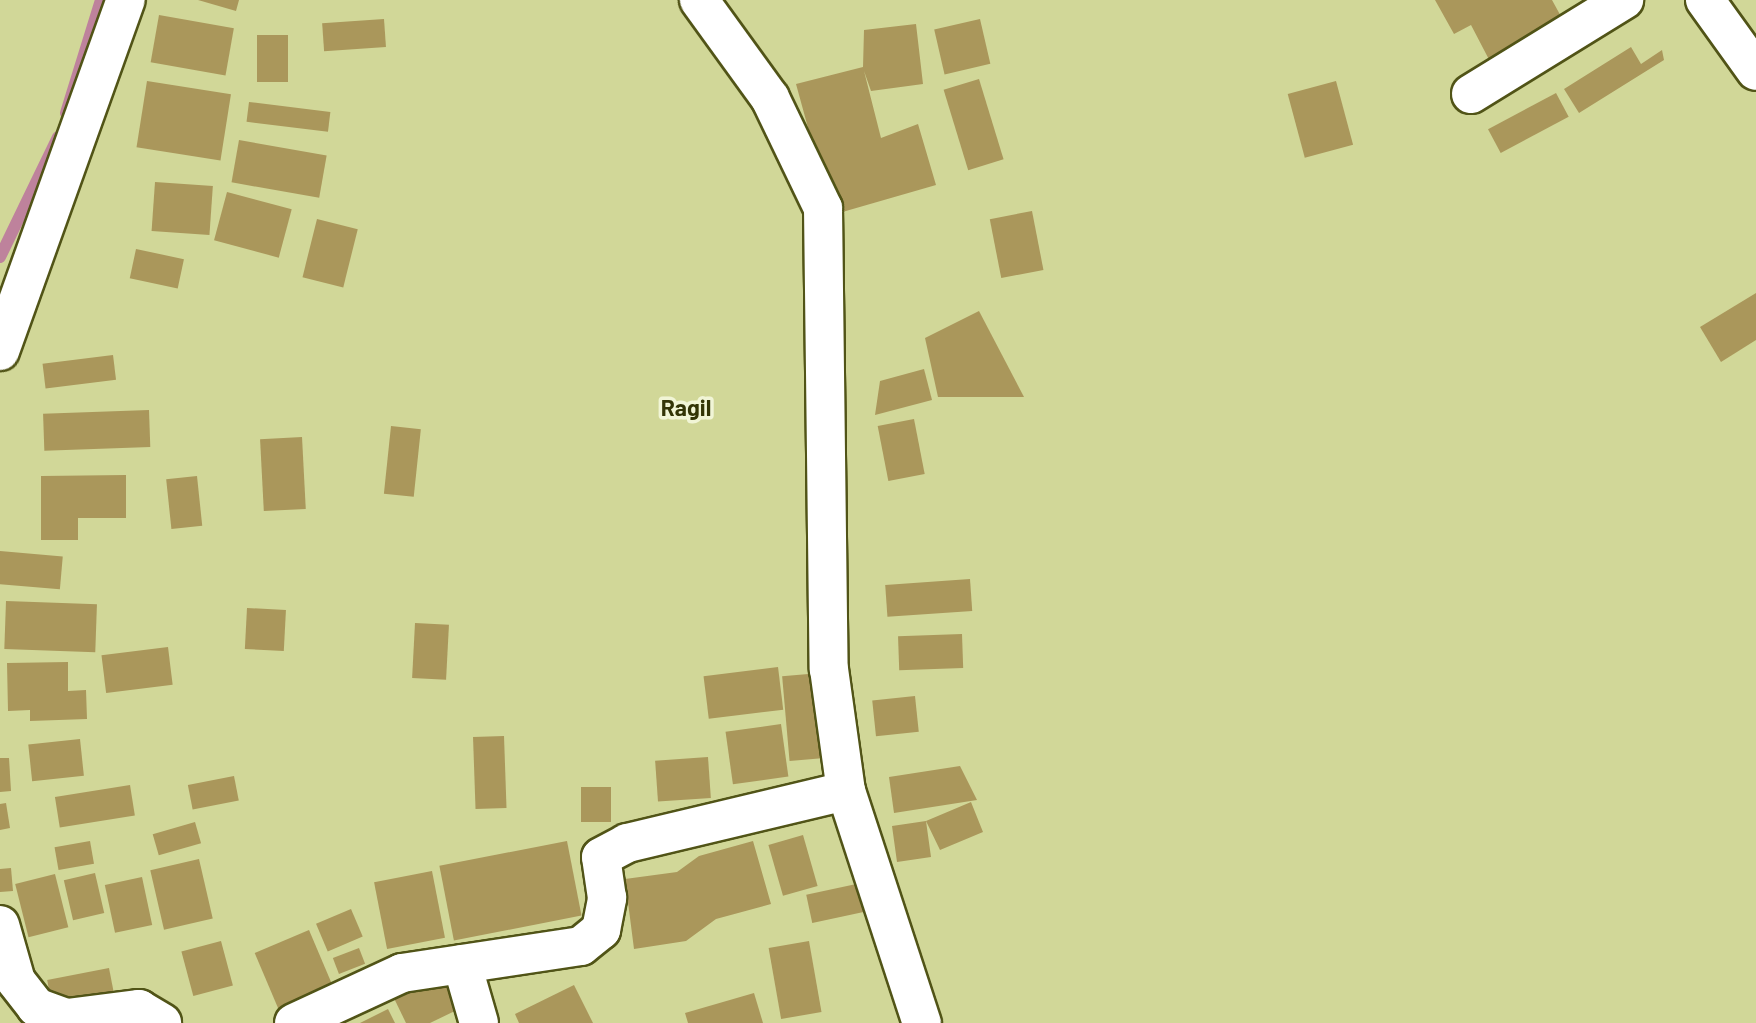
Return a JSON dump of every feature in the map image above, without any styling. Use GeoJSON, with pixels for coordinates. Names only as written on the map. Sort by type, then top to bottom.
{"type":"FeatureCollection","features":[{"type":"Feature","properties":{"kind":"street"},"geometry":{"type":"LineString","coordinates":[[0,351],[126,0]]}},
{"type":"Feature","properties":{"kind":"street"},"geometry":{"type":"LineString","coordinates":[[699,0],[770,98],[823,208],[829,669],[846,791],[922,1023]]}},
{"type":"Feature","properties":{"kind":"street"},"geometry":{"type":"LineString","coordinates":[[1471,94],[1624,0]]}},
{"type":"Feature","properties":{"kind":"street"},"geometry":{"type":"LineString","coordinates":[[1705,0],[1756,71]]}},
{"type":"Feature","properties":{"kind":"street"},"geometry":{"type":"LineString","coordinates":[[294,1023],[402,973],[581,946],[601,930],[607,898],[601,857],[627,843],[846,791]]}},
{"type":"Feature","properties":{"kind":"street"},"geometry":{"type":"LineString","coordinates":[[0,925],[16,981],[36,1007],[67,1018],[139,1009],[162,1023]]}},
{"type":"Feature","properties":{"kind":"street"},"geometry":{"type":"LineString","coordinates":[[462,964],[479,1023]]}},
{"type":"Feature","properties":{"kind":"building"},"geometry":{"type":"Polygon","coordinates":[[[198,0],[239,0],[236,11],[198,0]]]}},
{"type":"Feature","properties":{"kind":"building"},"geometry":{"type":"Polygon","coordinates":[[[1435,0],[1552,0],[1569,31],[1495,71],[1471,25],[1454,34],[1435,0]]]}},
{"type":"Feature","properties":{"kind":"building"},"geometry":{"type":"Polygon","coordinates":[[[159,15],[234,28],[226,75],[151,62],[159,15]]]}},
{"type":"Feature","properties":{"kind":"building"},"geometry":{"type":"Polygon","coordinates":[[[384,19],[386,47],[324,51],[322,23],[384,19]]]}},
{"type":"Feature","properties":{"kind":"building"},"geometry":{"type":"Polygon","coordinates":[[[980,19],[990,64],[945,74],[934,30],[980,19]]]}},
{"type":"Feature","properties":{"kind":"building"},"geometry":{"type":"Polygon","coordinates":[[[916,24],[923,84],[871,91],[864,71],[881,138],[918,124],[936,185],[832,215],[796,84],[863,67],[864,30],[916,24]]]}},
{"type":"Feature","properties":{"kind":"building"},"geometry":{"type":"Polygon","coordinates":[[[257,35],[288,35],[288,82],[257,82],[257,35]]]}},
{"type":"Feature","properties":{"kind":"building"},"geometry":{"type":"Polygon","coordinates":[[[1631,47],[1641,64],[1662,50],[1664,60],[1579,113],[1564,89],[1631,47]]]}},
{"type":"Feature","properties":{"kind":"building"},"geometry":{"type":"Polygon","coordinates":[[[979,79],[1004,159],[968,170],[944,90],[979,79]]]}},
{"type":"Feature","properties":{"kind":"building"},"geometry":{"type":"Polygon","coordinates":[[[147,81],[231,94],[220,160],[137,147],[147,81]]]}},
{"type":"Feature","properties":{"kind":"building"},"geometry":{"type":"Polygon","coordinates":[[[1336,81],[1353,145],[1305,158],[1288,94],[1336,81]]]}},
{"type":"Feature","properties":{"kind":"building"},"geometry":{"type":"Polygon","coordinates":[[[1556,93],[1569,117],[1501,153],[1488,129],[1556,93]]]}},
{"type":"Feature","properties":{"kind":"building"},"geometry":{"type":"Polygon","coordinates":[[[249,102],[330,112],[328,132],[247,122],[249,102]]]}},
{"type":"Feature","properties":{"kind":"building"},"geometry":{"type":"Polygon","coordinates":[[[239,140],[327,155],[319,198],[232,182],[239,140]]]}},
{"type":"Feature","properties":{"kind":"building"},"geometry":{"type":"Polygon","coordinates":[[[155,182],[213,186],[209,235],[152,231],[155,182]]]}},
{"type":"Feature","properties":{"kind":"building"},"geometry":{"type":"Polygon","coordinates":[[[227,192],[292,209],[279,258],[214,240],[227,192]]]}},
{"type":"Feature","properties":{"kind":"building"},"geometry":{"type":"Polygon","coordinates":[[[1032,211],[1043,270],[1001,278],[990,219],[1032,211]]]}},
{"type":"Feature","properties":{"kind":"building"},"geometry":{"type":"Polygon","coordinates":[[[317,219],[358,229],[343,287],[302,277],[317,219]]]}},
{"type":"Feature","properties":{"kind":"building"},"geometry":{"type":"Polygon","coordinates":[[[136,249],[184,259],[178,289],[130,278],[136,249]]]}},
{"type":"Feature","properties":{"kind":"building"},"geometry":{"type":"Polygon","coordinates":[[[1756,293],[1756,340],[1721,362],[1700,327],[1756,293]]]}},
{"type":"Feature","properties":{"kind":"building"},"geometry":{"type":"Polygon","coordinates":[[[979,311],[1024,397],[938,397],[925,338],[979,311]]]}},
{"type":"Feature","properties":{"kind":"building"},"geometry":{"type":"Polygon","coordinates":[[[113,355],[116,380],[46,388],[43,364],[113,355]]]}},
{"type":"Feature","properties":{"kind":"building"},"geometry":{"type":"Polygon","coordinates":[[[924,369],[932,400],[875,415],[880,381],[924,369]]]}},
{"type":"Feature","properties":{"kind":"building"},"geometry":{"type":"Polygon","coordinates":[[[149,410],[150,447],[44,451],[43,414],[149,410]]]}},
{"type":"Feature","properties":{"kind":"building"},"geometry":{"type":"Polygon","coordinates":[[[914,419],[925,474],[888,481],[878,426],[914,419]]]}},
{"type":"Feature","properties":{"kind":"building"},"geometry":{"type":"Polygon","coordinates":[[[391,426],[421,429],[414,497],[384,494],[391,426]]]}},
{"type":"Feature","properties":{"kind":"building"},"geometry":{"type":"Polygon","coordinates":[[[302,437],[306,509],[264,511],[260,439],[302,437]]]}},
{"type":"Feature","properties":{"kind":"building"},"geometry":{"type":"Polygon","coordinates":[[[126,475],[126,518],[78,518],[78,540],[41,540],[41,476],[126,475]]]}},
{"type":"Feature","properties":{"kind":"building"},"geometry":{"type":"Polygon","coordinates":[[[197,476],[202,526],[171,529],[166,479],[197,476]]]}},
{"type":"Feature","properties":{"kind":"building"},"geometry":{"type":"Polygon","coordinates":[[[0,551],[63,556],[60,589],[0,584],[0,551]]]}},
{"type":"Feature","properties":{"kind":"building"},"geometry":{"type":"Polygon","coordinates":[[[970,579],[972,611],[887,617],[885,585],[970,579]]]}},
{"type":"Feature","properties":{"kind":"building"},"geometry":{"type":"Polygon","coordinates":[[[6,601],[97,604],[95,652],[4,649],[6,601]]]}},
{"type":"Feature","properties":{"kind":"building"},"geometry":{"type":"Polygon","coordinates":[[[247,608],[286,610],[284,651],[245,649],[247,608]]]}},
{"type":"Feature","properties":{"kind":"building"},"geometry":{"type":"Polygon","coordinates":[[[415,623],[449,625],[446,680],[412,678],[415,623]]]}},
{"type":"Feature","properties":{"kind":"building"},"geometry":{"type":"Polygon","coordinates":[[[962,634],[963,668],[899,670],[898,636],[962,634]]]}},
{"type":"Feature","properties":{"kind":"building"},"geometry":{"type":"Polygon","coordinates":[[[168,647],[173,685],[106,693],[101,655],[168,647]]]}},
{"type":"Feature","properties":{"kind":"building"},"geometry":{"type":"Polygon","coordinates":[[[68,662],[68,691],[86,690],[87,719],[30,721],[30,710],[8,711],[7,663],[68,662]]]}},
{"type":"Feature","properties":{"kind":"building"},"geometry":{"type":"Polygon","coordinates":[[[778,667],[783,710],[709,719],[704,676],[778,667]]]}},
{"type":"Feature","properties":{"kind":"building"},"geometry":{"type":"Polygon","coordinates":[[[820,673],[827,758],[790,761],[782,676],[820,673]]]}},
{"type":"Feature","properties":{"kind":"building"},"geometry":{"type":"Polygon","coordinates":[[[915,696],[919,732],[876,736],[872,700],[915,696]]]}},
{"type":"Feature","properties":{"kind":"building"},"geometry":{"type":"Polygon","coordinates":[[[781,724],[788,776],[733,784],[726,732],[781,724]]]}},
{"type":"Feature","properties":{"kind":"building"},"geometry":{"type":"Polygon","coordinates":[[[504,736],[507,808],[476,809],[473,737],[504,736]]]}},
{"type":"Feature","properties":{"kind":"building"},"geometry":{"type":"Polygon","coordinates":[[[80,739],[84,776],[32,781],[28,744],[80,739]]]}},
{"type":"Feature","properties":{"kind":"building"},"geometry":{"type":"Polygon","coordinates":[[[708,757],[711,798],[658,802],[655,761],[708,757]]]}},
{"type":"Feature","properties":{"kind":"building"},"geometry":{"type":"Polygon","coordinates":[[[0,758],[9,758],[11,791],[0,792],[0,758]]]}},
{"type":"Feature","properties":{"kind":"building"},"geometry":{"type":"Polygon","coordinates":[[[960,766],[977,800],[894,813],[889,777],[960,766]]]}},
{"type":"Feature","properties":{"kind":"building"},"geometry":{"type":"Polygon","coordinates":[[[234,776],[239,801],[193,810],[188,785],[234,776]]]}},
{"type":"Feature","properties":{"kind":"building"},"geometry":{"type":"Polygon","coordinates":[[[130,785],[135,816],[60,828],[55,797],[130,785]]]}},
{"type":"Feature","properties":{"kind":"building"},"geometry":{"type":"Polygon","coordinates":[[[581,787],[611,787],[611,822],[581,822],[581,787]]]}},
{"type":"Feature","properties":{"kind":"building"},"geometry":{"type":"Polygon","coordinates":[[[971,802],[983,832],[940,850],[926,821],[971,802]]]}},
{"type":"Feature","properties":{"kind":"building"},"geometry":{"type":"Polygon","coordinates":[[[6,803],[10,828],[0,830],[0,804],[6,803]]]}},
{"type":"Feature","properties":{"kind":"building"},"geometry":{"type":"Polygon","coordinates":[[[926,821],[931,857],[897,862],[892,826],[926,821]]]}},
{"type":"Feature","properties":{"kind":"building"},"geometry":{"type":"Polygon","coordinates":[[[195,822],[201,843],[159,855],[153,834],[195,822]]]}},
{"type":"Feature","properties":{"kind":"building"},"geometry":{"type":"Polygon","coordinates":[[[803,835],[818,886],[783,896],[768,845],[803,835]]]}},
{"type":"Feature","properties":{"kind":"building"},"geometry":{"type":"Polygon","coordinates":[[[90,841],[94,864],[59,870],[55,847],[90,841]]]}},
{"type":"Feature","properties":{"kind":"building"},"geometry":{"type":"Polygon","coordinates":[[[567,841],[582,916],[454,940],[439,866],[567,841]]]}},
{"type":"Feature","properties":{"kind":"building"},"geometry":{"type":"Polygon","coordinates":[[[753,841],[771,904],[716,919],[686,941],[634,949],[625,879],[677,872],[699,856],[753,841]]]}},
{"type":"Feature","properties":{"kind":"building"},"geometry":{"type":"Polygon","coordinates":[[[199,859],[213,918],[164,930],[150,870],[199,859]]]}},
{"type":"Feature","properties":{"kind":"building"},"geometry":{"type":"Polygon","coordinates":[[[11,868],[13,891],[0,892],[0,869],[11,868]]]}},
{"type":"Feature","properties":{"kind":"building"},"geometry":{"type":"Polygon","coordinates":[[[432,871],[445,938],[387,949],[374,882],[432,871]]]}},
{"type":"Feature","properties":{"kind":"building"},"geometry":{"type":"Polygon","coordinates":[[[95,873],[104,913],[73,920],[64,880],[95,873]]]}},
{"type":"Feature","properties":{"kind":"building"},"geometry":{"type":"Polygon","coordinates":[[[55,874],[68,927],[29,937],[15,884],[55,874]]]}},
{"type":"Feature","properties":{"kind":"building"},"geometry":{"type":"Polygon","coordinates":[[[142,877],[152,925],[115,933],[105,885],[142,877]]]}},
{"type":"Feature","properties":{"kind":"building"},"geometry":{"type":"Polygon","coordinates":[[[861,883],[867,911],[812,923],[806,895],[861,883]]]}},
{"type":"Feature","properties":{"kind":"building"},"geometry":{"type":"Polygon","coordinates":[[[351,909],[363,937],[328,951],[316,924],[351,909]]]}},
{"type":"Feature","properties":{"kind":"building"},"geometry":{"type":"Polygon","coordinates":[[[309,930],[334,988],[279,1011],[255,953],[309,930]]]}},
{"type":"Feature","properties":{"kind":"building"},"geometry":{"type":"Polygon","coordinates":[[[221,941],[233,985],[193,996],[181,952],[221,941]]]}},
{"type":"Feature","properties":{"kind":"building"},"geometry":{"type":"Polygon","coordinates":[[[809,941],[822,1012],[781,1019],[769,948],[809,941]]]}},
{"type":"Feature","properties":{"kind":"building"},"geometry":{"type":"Polygon","coordinates":[[[359,948],[365,964],[339,974],[333,958],[359,948]]]}},
{"type":"Feature","properties":{"kind":"building"},"geometry":{"type":"Polygon","coordinates":[[[438,966],[459,1009],[430,1023],[406,1023],[390,990],[438,966]]]}},
{"type":"Feature","properties":{"kind":"building"},"geometry":{"type":"Polygon","coordinates":[[[109,968],[115,1000],[53,1012],[47,980],[109,968]]]}},
{"type":"Feature","properties":{"kind":"building"},"geometry":{"type":"Polygon","coordinates":[[[574,985],[593,1023],[519,1023],[515,1014],[574,985]]]}},
{"type":"Feature","properties":{"kind":"building"},"geometry":{"type":"Polygon","coordinates":[[[754,993],[763,1023],[688,1023],[685,1013],[754,993]]]}},
{"type":"Feature","properties":{"kind":"building"},"geometry":{"type":"Polygon","coordinates":[[[388,1009],[395,1023],[360,1023],[388,1009]]]}},
{"type":"Feature","properties":{"kind":"waterway"},"geometry":{"type":"LineString","coordinates":[[66,113],[101,0]]}},
{"type":"Feature","properties":{"kind":"waterway"},"geometry":{"type":"LineString","coordinates":[[0,257],[58,137]]}},
{"type":"Feature","properties":{"kind":"district","name":"Ragil"},"geometry":{"type":"Point","coordinates":[686,407]}}]}
